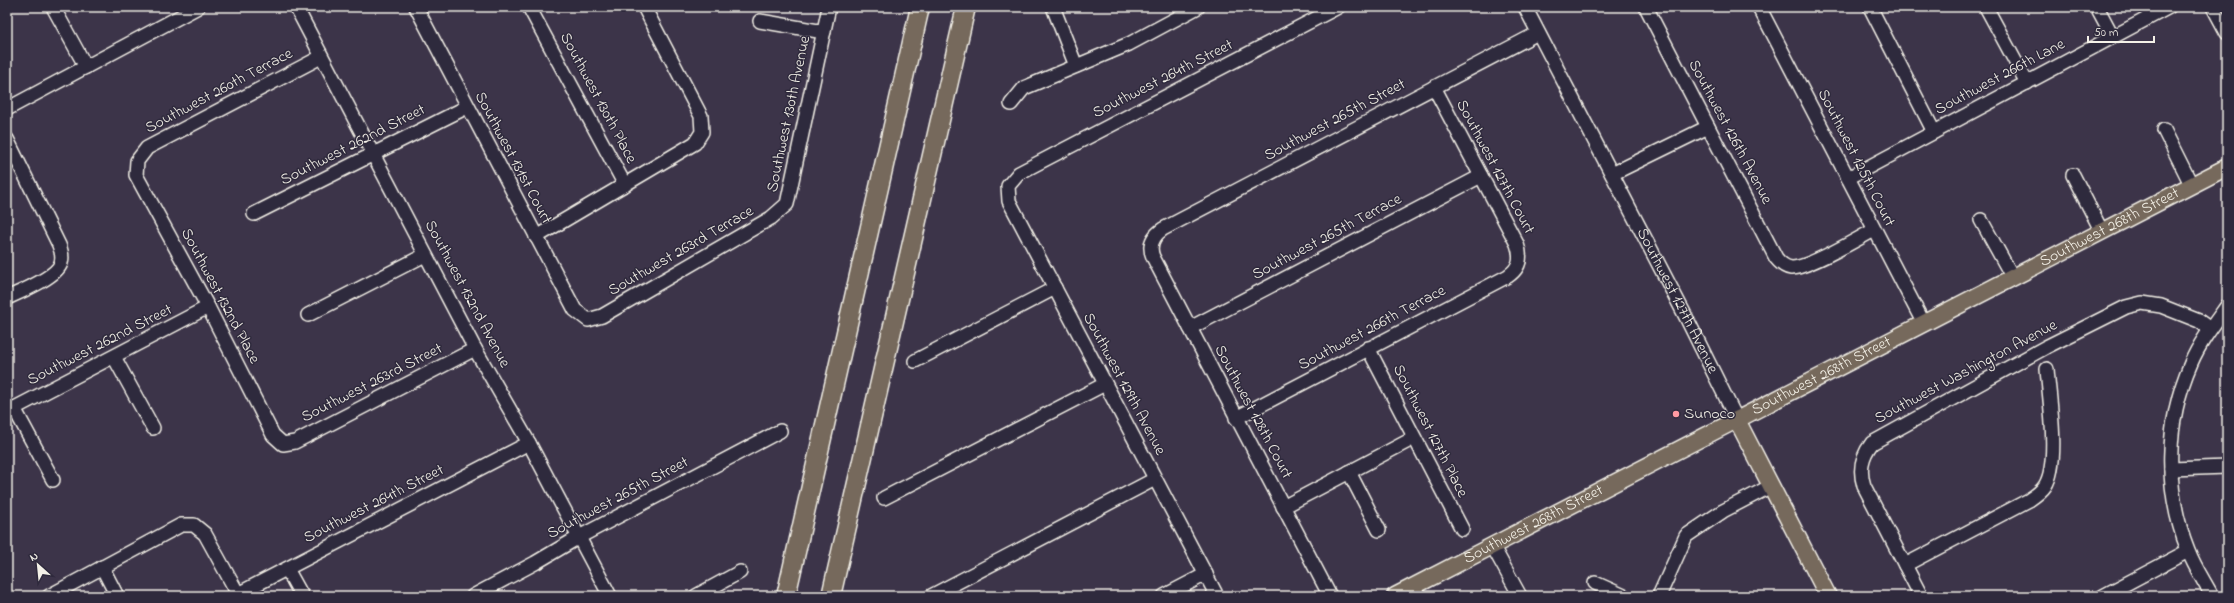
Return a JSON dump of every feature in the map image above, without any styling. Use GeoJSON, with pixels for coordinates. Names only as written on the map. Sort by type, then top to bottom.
{"type":"FeatureCollection","features":[{"type":"Feature","properties":{"kind":"highway"},"geometry":{"type":"LineString","coordinates":[[786,596],[920,7]]}},
{"type":"Feature","properties":{"kind":"highway"},"geometry":{"type":"LineString","coordinates":[[831,596],[966,7]]}},
{"type":"Feature","properties":{"kind":"main road","name":"Southwest 268th Street"},"geometry":{"type":"LineString","coordinates":[[1395,596],[2227,167]]}},
{"type":"Feature","properties":{"kind":"main road","name":"Southwest 127th Avenue"},"geometry":{"type":"LineString","coordinates":[[1737,420],[1828,596]]}},
{"type":"Feature","properties":{"kind":"street"},"geometry":{"type":"LineString","coordinates":[[52,7],[86,67]]}},
{"type":"Feature","properties":{"kind":"street"},"geometry":{"type":"LineString","coordinates":[[7,109],[86,67],[174,12],[198,7]]}},
{"type":"Feature","properties":{"kind":"street","name":"Southwest 132nd Avenue"},"geometry":{"type":"LineString","coordinates":[[296,7],[321,57],[375,154],[475,349],[529,443],[610,596]]}},
{"type":"Feature","properties":{"kind":"street","name":"Southwest 131st Court"},"geometry":{"type":"LineString","coordinates":[[416,7],[467,107],[575,310],[588,320]]}},
{"type":"Feature","properties":{"kind":"street","name":"Southwest 130th Place"},"geometry":{"type":"LineString","coordinates":[[529,7],[625,185]]}},
{"type":"Feature","properties":{"kind":"street"},"geometry":{"type":"LineString","coordinates":[[536,237],[695,143],[702,132],[701,116],[644,7]]}},
{"type":"Feature","properties":{"kind":"street","name":"Southwest 130th Avenue"},"geometry":{"type":"LineString","coordinates":[[786,204],[829,7]]}},
{"type":"Feature","properties":{"kind":"street"},"geometry":{"type":"LineString","coordinates":[[1053,7],[1076,66]]}},
{"type":"Feature","properties":{"kind":"street"},"geometry":{"type":"LineString","coordinates":[[1011,104],[1024,88],[1129,44],[1176,12],[1198,7]]}},
{"type":"Feature","properties":{"kind":"street","name":"Southwest 264th Street"},"geometry":{"type":"LineString","coordinates":[[1008,186],[1019,173],[1338,7]]}},
{"type":"Feature","properties":{"kind":"street","name":"Southwest 127th Avenue"},"geometry":{"type":"LineString","coordinates":[[1525,7],[1737,420]]}},
{"type":"Feature","properties":{"kind":"street","name":"Southwest 126th Avenue"},"geometry":{"type":"LineString","coordinates":[[1646,7],[1776,258],[1782,265],[1789,268],[1804,266],[1874,230]]}},
{"type":"Feature","properties":{"kind":"street","name":"Southwest 125th Court"},"geometry":{"type":"LineString","coordinates":[[1759,7],[1924,324]]}},
{"type":"Feature","properties":{"kind":"street"},"geometry":{"type":"LineString","coordinates":[[1870,7],[1934,132]]}},
{"type":"Feature","properties":{"kind":"street"},"geometry":{"type":"LineString","coordinates":[[1986,7],[2027,83]]}},
{"type":"Feature","properties":{"kind":"street"},"geometry":{"type":"LineString","coordinates":[[2097,7],[2113,37]]}},
{"type":"Feature","properties":{"kind":"street","name":"Southwest 266th Lane"},"geometry":{"type":"LineString","coordinates":[[1848,178],[2169,7]]}},
{"type":"Feature","properties":{"kind":"street"},"geometry":{"type":"LineString","coordinates":[[2213,7],[2227,34]]}},
{"type":"Feature","properties":{"kind":"street"},"geometry":{"type":"LineString","coordinates":[[760,21],[824,32]]}},
{"type":"Feature","properties":{"kind":"street","name":"Southwest 265th Street"},"geometry":{"type":"LineString","coordinates":[[1152,242],[1158,233],[1163,229],[1538,33]]}},
{"type":"Feature","properties":{"kind":"street","name":"Southwest 260th Terrace"},"geometry":{"type":"LineString","coordinates":[[137,161],[147,148],[166,137],[321,57]]}},
{"type":"Feature","properties":{"kind":"street","name":"Southwest 127th Court"},"geometry":{"type":"LineString","coordinates":[[1434,87],[1517,244],[1520,258],[1519,264]]}},
{"type":"Feature","properties":{"kind":"street","name":"Southwest 262nd Street"},"geometry":{"type":"LineString","coordinates":[[254,214],[467,107]]}},
{"type":"Feature","properties":{"kind":"street"},"geometry":{"type":"LineString","coordinates":[[1612,174],[1708,127]]}},
{"type":"Feature","properties":{"kind":"street"},"geometry":{"type":"LineString","coordinates":[[2164,130],[2192,186]]}},
{"type":"Feature","properties":{"kind":"street"},"geometry":{"type":"LineString","coordinates":[[7,139],[59,244],[62,258],[58,270],[7,298]]}},
{"type":"Feature","properties":{"kind":"street","name":"Southwest 132nd Place"},"geometry":{"type":"LineString","coordinates":[[137,161],[136,175],[208,307],[273,435],[283,444]]}},
{"type":"Feature","properties":{"kind":"street"},"geometry":{"type":"LineString","coordinates":[[2073,175],[2102,232]]}},
{"type":"Feature","properties":{"kind":"street","name":"Southwest 265th Terrace"},"geometry":{"type":"LineString","coordinates":[[1190,328],[1481,176]]}},
{"type":"Feature","properties":{"kind":"street","name":"Southwest 129th Avenue"},"geometry":{"type":"LineString","coordinates":[[1008,186],[1009,201],[1217,596]]}},
{"type":"Feature","properties":{"kind":"street","name":"Southwest 263rd Terrace"},"geometry":{"type":"LineString","coordinates":[[588,320],[602,316],[771,218],[786,204]]}},
{"type":"Feature","properties":{"kind":"street"},"geometry":{"type":"LineString","coordinates":[[1980,220],[2013,278]]}},
{"type":"Feature","properties":{"kind":"street","name":"Southwest 128th Court"},"geometry":{"type":"LineString","coordinates":[[1152,242],[1153,257],[1330,596]]}},
{"type":"Feature","properties":{"kind":"street"},"geometry":{"type":"LineString","coordinates":[[308,315],[426,255]]}},
{"type":"Feature","properties":{"kind":"street","name":"Southwest 266th Terrace"},"geometry":{"type":"LineString","coordinates":[[1236,418],[1508,276],[1519,264]]}},
{"type":"Feature","properties":{"kind":"street"},"geometry":{"type":"LineString","coordinates":[[915,360],[1055,288]]}},
{"type":"Feature","properties":{"kind":"street","name":"Southwest Washington Avenue"},"geometry":{"type":"LineString","coordinates":[[1921,596],[1864,486],[1861,466],[1863,456],[1872,443],[2046,347],[2130,306],[2142,303],[2161,306],[2186,315],[2210,329]]}},
{"type":"Feature","properties":{"kind":"street"},"geometry":{"type":"LineString","coordinates":[[2212,596],[2188,551],[2178,521],[2171,469],[2172,440],[2179,398],[2191,362],[2210,329],[2227,306]]}},
{"type":"Feature","properties":{"kind":"street","name":"Southwest 262nd Street"},"geometry":{"type":"LineString","coordinates":[[10,410],[208,307]]}},
{"type":"Feature","properties":{"kind":"street","name":"Southwest 127th Place"},"geometry":{"type":"LineString","coordinates":[[1368,348],[1462,529]]}},
{"type":"Feature","properties":{"kind":"street","name":"Southwest 263rd Street"},"geometry":{"type":"LineString","coordinates":[[283,444],[295,442],[475,349]]}},
{"type":"Feature","properties":{"kind":"street"},"geometry":{"type":"LineString","coordinates":[[114,357],[153,428]]}},
{"type":"Feature","properties":{"kind":"street"},"geometry":{"type":"LineString","coordinates":[[1905,565],[2029,500],[2046,486],[2053,461],[2046,369]]}},
{"type":"Feature","properties":{"kind":"street"},"geometry":{"type":"LineString","coordinates":[[884,498],[1105,384]]}},
{"type":"Feature","properties":{"kind":"street"},"geometry":{"type":"LineString","coordinates":[[10,410],[53,480]]}},
{"type":"Feature","properties":{"kind":"street","name":"Southwest 265th Street"},"geometry":{"type":"LineString","coordinates":[[473,596],[536,563],[579,536],[780,431]]}},
{"type":"Feature","properties":{"kind":"street"},"geometry":{"type":"LineString","coordinates":[[1283,507],[1414,438]]}},
{"type":"Feature","properties":{"kind":"street","name":"Southwest 264th Street"},"geometry":{"type":"LineString","coordinates":[[236,595],[529,443]]}},
{"type":"Feature","properties":{"kind":"street"},"geometry":{"type":"LineString","coordinates":[[2171,469],[2227,467]]}},
{"type":"Feature","properties":{"kind":"street"},"geometry":{"type":"LineString","coordinates":[[1349,472],[1379,530]]}},
{"type":"Feature","properties":{"kind":"street"},"geometry":{"type":"LineString","coordinates":[[931,596],[1155,479]]}},
{"type":"Feature","properties":{"kind":"street"},"geometry":{"type":"LineString","coordinates":[[1659,596],[1686,536],[1722,511],[1771,486]]}},
{"type":"Feature","properties":{"kind":"street"},"geometry":{"type":"LineString","coordinates":[[49,596],[181,525],[194,525],[205,534],[236,595]]}},
{"type":"Feature","properties":{"kind":"street"},"geometry":{"type":"LineString","coordinates":[[1492,545],[1520,596]]}},
{"type":"Feature","properties":{"kind":"street"},"geometry":{"type":"LineString","coordinates":[[2103,596],[2188,551]]}},
{"type":"Feature","properties":{"kind":"street"},"geometry":{"type":"LineString","coordinates":[[102,568],[117,596]]}},
{"type":"Feature","properties":{"kind":"street"},"geometry":{"type":"LineString","coordinates":[[287,568],[302,596]]}},
{"type":"Feature","properties":{"kind":"street"},"geometry":{"type":"LineString","coordinates":[[696,596],[740,572]]}},
{"type":"Feature","properties":{"kind":"street"},"geometry":{"type":"LineString","coordinates":[[1164,596],[1206,574]]}},
{"type":"Feature","properties":{"kind":"street"},"geometry":{"type":"LineString","coordinates":[[1595,583],[1624,596]]}},
{"type":"Feature","properties":{"kind":"place","name":"Sunoco"},"geometry":{"type":"Point","coordinates":[1676,414]}}]}
